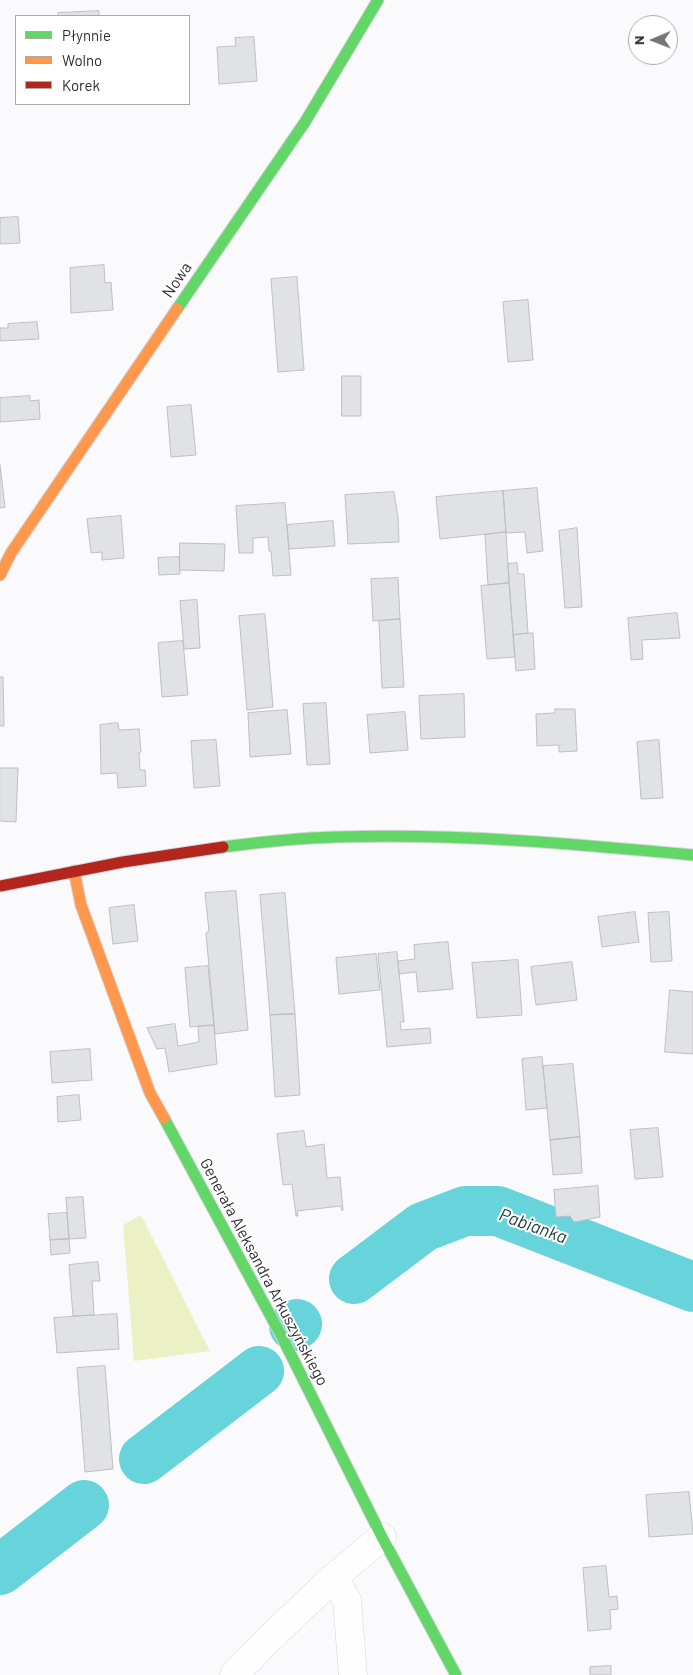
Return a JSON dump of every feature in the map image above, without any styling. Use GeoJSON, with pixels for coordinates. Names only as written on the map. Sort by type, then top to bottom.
{"type":"FeatureCollection","features":[{"type":"Feature","properties":{"kind":"street","name":"Nowa"},"geometry":{"type":"LineString","coordinates":[[0,575],[10,553],[305,122],[378,0]]}},
{"type":"Feature","properties":{"kind":"street"},"geometry":{"type":"LineString","coordinates":[[0,886],[74,871],[211,848],[332,837],[452,837],[576,844],[693,855]]}},
{"type":"Feature","properties":{"kind":"street","name":"Generała Aleksandra Arkuszyńskiego"},"geometry":{"type":"LineString","coordinates":[[74,871],[81,905],[150,1093],[282,1337],[382,1537],[456,1675]]}},
{"type":"Feature","properties":{"kind":"street"},"geometry":{"type":"LineString","coordinates":[[234,1675],[332,1578],[382,1537]]}},
{"type":"Feature","properties":{"kind":"street"},"geometry":{"type":"LineString","coordinates":[[332,1578],[347,1600],[354,1675]]}},
{"type":"Feature","properties":{"kind":"green space"},"geometry":{"type":"Polygon","coordinates":[[[141,1215],[210,1351],[134,1361],[123,1225],[141,1215]]]}},
{"type":"Feature","properties":{"kind":"building"},"geometry":{"type":"Polygon","coordinates":[[[99,11],[99,15],[58,15],[58,13],[99,11]]]}},
{"type":"Feature","properties":{"kind":"building"},"geometry":{"type":"Polygon","coordinates":[[[254,37],[257,81],[219,84],[217,47],[236,46],[235,38],[254,37]]]}},
{"type":"Feature","properties":{"kind":"building"},"geometry":{"type":"Polygon","coordinates":[[[18,217],[20,243],[0,244],[0,218],[18,217]]]}},
{"type":"Feature","properties":{"kind":"building"},"geometry":{"type":"Polygon","coordinates":[[[104,265],[105,283],[111,282],[113,310],[71,313],[70,268],[104,265]]]}},
{"type":"Feature","properties":{"kind":"building"},"geometry":{"type":"Polygon","coordinates":[[[297,277],[304,370],[278,372],[271,279],[297,277]]]}},
{"type":"Feature","properties":{"kind":"building"},"geometry":{"type":"Polygon","coordinates":[[[528,300],[533,360],[508,362],[503,302],[528,300]]]}},
{"type":"Feature","properties":{"kind":"building"},"geometry":{"type":"Polygon","coordinates":[[[37,322],[39,339],[0,341],[0,328],[8,328],[8,324],[37,322]]]}},
{"type":"Feature","properties":{"kind":"building"},"geometry":{"type":"Polygon","coordinates":[[[342,376],[361,376],[361,416],[342,416],[342,376]]]}},
{"type":"Feature","properties":{"kind":"building"},"geometry":{"type":"Polygon","coordinates":[[[30,396],[30,401],[39,400],[40,419],[0,422],[0,398],[30,396]]]}},
{"type":"Feature","properties":{"kind":"building"},"geometry":{"type":"Polygon","coordinates":[[[191,405],[196,455],[171,457],[167,407],[191,405]]]}},
{"type":"Feature","properties":{"kind":"building"},"geometry":{"type":"Polygon","coordinates":[[[0,465],[5,507],[0,508],[0,465]]]}},
{"type":"Feature","properties":{"kind":"building"},"geometry":{"type":"Polygon","coordinates":[[[537,488],[543,551],[527,553],[525,532],[506,533],[503,491],[537,488]]]}},
{"type":"Feature","properties":{"kind":"building"},"geometry":{"type":"Polygon","coordinates":[[[503,491],[506,532],[440,539],[436,497],[503,491]]]}},
{"type":"Feature","properties":{"kind":"building"},"geometry":{"type":"Polygon","coordinates":[[[394,492],[399,542],[348,544],[345,495],[394,492]]]}},
{"type":"Feature","properties":{"kind":"building"},"geometry":{"type":"Polygon","coordinates":[[[285,503],[291,575],[273,576],[268,537],[253,538],[253,553],[239,553],[236,506],[285,503]]]}},
{"type":"Feature","properties":{"kind":"building"},"geometry":{"type":"Polygon","coordinates":[[[121,516],[124,558],[102,560],[102,552],[91,553],[87,519],[121,516]]]}},
{"type":"Feature","properties":{"kind":"building"},"geometry":{"type":"Polygon","coordinates":[[[333,521],[335,546],[289,549],[287,525],[333,521]]]}},
{"type":"Feature","properties":{"kind":"building"},"geometry":{"type":"Polygon","coordinates":[[[577,528],[582,607],[565,608],[559,531],[577,528]]]}},
{"type":"Feature","properties":{"kind":"building"},"geometry":{"type":"Polygon","coordinates":[[[506,532],[509,583],[488,585],[485,535],[506,532]]]}},
{"type":"Feature","properties":{"kind":"building"},"geometry":{"type":"Polygon","coordinates":[[[180,543],[225,544],[224,571],[180,570],[180,543]]]}},
{"type":"Feature","properties":{"kind":"building"},"geometry":{"type":"Polygon","coordinates":[[[179,557],[180,574],[159,575],[158,558],[179,557]]]}},
{"type":"Feature","properties":{"kind":"building"},"geometry":{"type":"Polygon","coordinates":[[[517,563],[518,574],[524,574],[528,633],[513,635],[508,564],[517,563]]]}},
{"type":"Feature","properties":{"kind":"building"},"geometry":{"type":"Polygon","coordinates":[[[398,578],[400,619],[373,621],[371,579],[398,578]]]}},
{"type":"Feature","properties":{"kind":"building"},"geometry":{"type":"Polygon","coordinates":[[[509,583],[515,657],[487,659],[481,586],[509,583]]]}},
{"type":"Feature","properties":{"kind":"building"},"geometry":{"type":"Polygon","coordinates":[[[197,600],[200,648],[184,649],[180,601],[197,600]]]}},
{"type":"Feature","properties":{"kind":"building"},"geometry":{"type":"Polygon","coordinates":[[[677,613],[680,638],[642,640],[643,659],[631,660],[628,618],[677,613]]]}},
{"type":"Feature","properties":{"kind":"building"},"geometry":{"type":"Polygon","coordinates":[[[265,614],[273,707],[247,710],[239,616],[265,614]]]}},
{"type":"Feature","properties":{"kind":"building"},"geometry":{"type":"Polygon","coordinates":[[[400,619],[404,687],[382,688],[379,621],[400,619]]]}},
{"type":"Feature","properties":{"kind":"building"},"geometry":{"type":"Polygon","coordinates":[[[533,633],[535,669],[516,671],[513,635],[533,633]]]}},
{"type":"Feature","properties":{"kind":"building"},"geometry":{"type":"Polygon","coordinates":[[[183,641],[188,695],[162,697],[158,643],[183,641]]]}},
{"type":"Feature","properties":{"kind":"building"},"geometry":{"type":"Polygon","coordinates":[[[0,677],[3,677],[4,726],[0,726],[0,677]]]}},
{"type":"Feature","properties":{"kind":"building"},"geometry":{"type":"Polygon","coordinates":[[[464,694],[465,737],[421,739],[419,696],[464,694]]]}},
{"type":"Feature","properties":{"kind":"building"},"geometry":{"type":"Polygon","coordinates":[[[326,703],[330,764],[307,765],[303,704],[326,703]]]}},
{"type":"Feature","properties":{"kind":"building"},"geometry":{"type":"Polygon","coordinates":[[[555,709],[575,709],[577,751],[559,752],[559,745],[537,746],[536,714],[555,713],[555,709]]]}},
{"type":"Feature","properties":{"kind":"building"},"geometry":{"type":"Polygon","coordinates":[[[287,710],[291,754],[250,757],[248,713],[287,710]]]}},
{"type":"Feature","properties":{"kind":"building"},"geometry":{"type":"Polygon","coordinates":[[[405,712],[408,750],[370,753],[367,715],[405,712]]]}},
{"type":"Feature","properties":{"kind":"building"},"geometry":{"type":"Polygon","coordinates":[[[118,723],[119,730],[139,729],[140,770],[145,770],[146,786],[118,788],[117,773],[101,774],[100,725],[118,723]]]}},
{"type":"Feature","properties":{"kind":"building"},"geometry":{"type":"Polygon","coordinates":[[[216,740],[220,786],[194,788],[191,741],[216,740]]]}},
{"type":"Feature","properties":{"kind":"building"},"geometry":{"type":"Polygon","coordinates":[[[659,740],[663,798],[641,799],[637,742],[659,740]]]}},
{"type":"Feature","properties":{"kind":"building"},"geometry":{"type":"Polygon","coordinates":[[[0,768],[18,768],[16,822],[0,821],[0,768]]]}},
{"type":"Feature","properties":{"kind":"building"},"geometry":{"type":"Polygon","coordinates":[[[236,891],[248,1030],[215,1034],[206,933],[209,931],[205,893],[236,891]]]}},
{"type":"Feature","properties":{"kind":"building"},"geometry":{"type":"Polygon","coordinates":[[[285,893],[295,1014],[270,1015],[260,895],[285,893]]]}},
{"type":"Feature","properties":{"kind":"building"},"geometry":{"type":"Polygon","coordinates":[[[134,905],[138,941],[113,944],[109,908],[134,905]]]}},
{"type":"Feature","properties":{"kind":"building"},"geometry":{"type":"Polygon","coordinates":[[[635,912],[639,942],[602,947],[598,917],[635,912]]]}},
{"type":"Feature","properties":{"kind":"building"},"geometry":{"type":"Polygon","coordinates":[[[669,912],[672,961],[651,962],[648,913],[669,912]]]}},
{"type":"Feature","properties":{"kind":"building"},"geometry":{"type":"Polygon","coordinates":[[[448,942],[453,989],[418,992],[416,972],[399,974],[398,961],[415,959],[414,945],[448,942]]]}},
{"type":"Feature","properties":{"kind":"building"},"geometry":{"type":"Polygon","coordinates":[[[397,952],[404,1022],[400,1022],[401,1030],[430,1028],[431,1043],[387,1047],[378,954],[397,952]]]}},
{"type":"Feature","properties":{"kind":"building"},"geometry":{"type":"Polygon","coordinates":[[[376,954],[380,990],[339,994],[336,958],[376,954]]]}},
{"type":"Feature","properties":{"kind":"building"},"geometry":{"type":"Polygon","coordinates":[[[518,960],[522,1015],[477,1018],[472,963],[518,960]]]}},
{"type":"Feature","properties":{"kind":"building"},"geometry":{"type":"Polygon","coordinates":[[[572,962],[577,1000],[536,1005],[531,967],[572,962]]]}},
{"type":"Feature","properties":{"kind":"building"},"geometry":{"type":"Polygon","coordinates":[[[208,966],[214,1025],[190,1027],[185,968],[208,966]]]}},
{"type":"Feature","properties":{"kind":"building"},"geometry":{"type":"Polygon","coordinates":[[[670,990],[693,992],[693,1054],[665,1052],[670,990]]]}},
{"type":"Feature","properties":{"kind":"building"},"geometry":{"type":"Polygon","coordinates":[[[295,1014],[300,1095],[275,1097],[270,1015],[295,1014]]]}},
{"type":"Feature","properties":{"kind":"building"},"geometry":{"type":"Polygon","coordinates":[[[175,1024],[178,1046],[199,1042],[198,1026],[214,1025],[217,1064],[169,1072],[165,1048],[157,1049],[147,1028],[175,1024]]]}},
{"type":"Feature","properties":{"kind":"building"},"geometry":{"type":"Polygon","coordinates":[[[90,1049],[92,1080],[52,1083],[50,1052],[90,1049]]]}},
{"type":"Feature","properties":{"kind":"building"},"geometry":{"type":"Polygon","coordinates":[[[542,1057],[547,1108],[526,1110],[522,1059],[542,1057]]]}},
{"type":"Feature","properties":{"kind":"building"},"geometry":{"type":"Polygon","coordinates":[[[573,1064],[580,1137],[550,1140],[543,1066],[573,1064]]]}},
{"type":"Feature","properties":{"kind":"building"},"geometry":{"type":"Polygon","coordinates":[[[79,1095],[81,1120],[58,1122],[57,1097],[79,1095]]]}},
{"type":"Feature","properties":{"kind":"building"},"geometry":{"type":"Polygon","coordinates":[[[658,1128],[663,1177],[635,1179],[630,1130],[658,1128]]]}},
{"type":"Feature","properties":{"kind":"building"},"geometry":{"type":"Polygon","coordinates":[[[304,1131],[306,1147],[324,1144],[327,1178],[340,1177],[342,1211],[341,1206],[297,1211],[298,1216],[296,1216],[292,1184],[283,1185],[277,1134],[304,1131]]]}},
{"type":"Feature","properties":{"kind":"building"},"geometry":{"type":"Polygon","coordinates":[[[580,1137],[582,1173],[553,1175],[550,1140],[580,1137]]]}},
{"type":"Feature","properties":{"kind":"building"},"geometry":{"type":"Polygon","coordinates":[[[598,1186],[600,1217],[574,1222],[570,1216],[556,1217],[554,1190],[598,1186]]]}},
{"type":"Feature","properties":{"kind":"building"},"geometry":{"type":"Polygon","coordinates":[[[83,1197],[86,1238],[69,1239],[66,1198],[83,1197]]]}},
{"type":"Feature","properties":{"kind":"building"},"geometry":{"type":"Polygon","coordinates":[[[67,1213],[69,1239],[50,1240],[48,1214],[67,1213]]]}},
{"type":"Feature","properties":{"kind":"building"},"geometry":{"type":"Polygon","coordinates":[[[69,1239],[70,1253],[51,1255],[50,1240],[69,1239]]]}},
{"type":"Feature","properties":{"kind":"building"},"geometry":{"type":"Polygon","coordinates":[[[98,1262],[100,1281],[92,1281],[94,1315],[73,1316],[69,1265],[98,1262]]]}},
{"type":"Feature","properties":{"kind":"building"},"geometry":{"type":"Polygon","coordinates":[[[117,1314],[119,1349],[57,1353],[54,1318],[117,1314]]]}},
{"type":"Feature","properties":{"kind":"building"},"geometry":{"type":"Polygon","coordinates":[[[105,1366],[113,1469],[85,1472],[77,1368],[105,1366]]]}},
{"type":"Feature","properties":{"kind":"building"},"geometry":{"type":"Polygon","coordinates":[[[689,1492],[693,1534],[649,1537],[646,1495],[689,1492]]]}},
{"type":"Feature","properties":{"kind":"building"},"geometry":{"type":"Polygon","coordinates":[[[606,1566],[609,1597],[617,1596],[618,1609],[610,1610],[611,1629],[588,1631],[583,1568],[606,1566]]]}},
{"type":"Feature","properties":{"kind":"building"},"geometry":{"type":"Polygon","coordinates":[[[611,1666],[611,1675],[590,1675],[590,1667],[611,1666]]]}},
{"type":"Feature","properties":{"kind":"waterway","name":"Pabianka"},"geometry":{"type":"LineString","coordinates":[[354,1279],[423,1227],[465,1211],[498,1211],[693,1287]]}},
{"type":"Feature","properties":{"kind":"waterway","name":"Pabianka"},"geometry":{"type":"LineString","coordinates":[[144,1459],[259,1371]]}},
{"type":"Feature","properties":{"kind":"waterway","name":"Pabianka"},"geometry":{"type":"LineString","coordinates":[[0,1570],[84,1505]]}},
{"type":"Feature","properties":{"kind":"traffic: fast"},"geometry":{"type":"LineString","coordinates":[[177,309],[305,122],[378,0]]}},
{"type":"Feature","properties":{"kind":"traffic: fast"},"geometry":{"type":"LineString","coordinates":[[223,847],[323,838],[382,836],[560,843],[693,855]]}},
{"type":"Feature","properties":{"kind":"traffic: fast"},"geometry":{"type":"LineString","coordinates":[[164,1118],[282,1337],[382,1537],[456,1675]]}},
{"type":"Feature","properties":{"kind":"traffic: slow"},"geometry":{"type":"LineString","coordinates":[[0,575],[11,553],[177,309]]}},
{"type":"Feature","properties":{"kind":"traffic: slow"},"geometry":{"type":"LineString","coordinates":[[74,871],[81,905],[150,1093],[164,1118]]}},
{"type":"Feature","properties":{"kind":"traffic: jam"},"geometry":{"type":"LineString","coordinates":[[0,886],[123,862],[223,847]]}}]}
